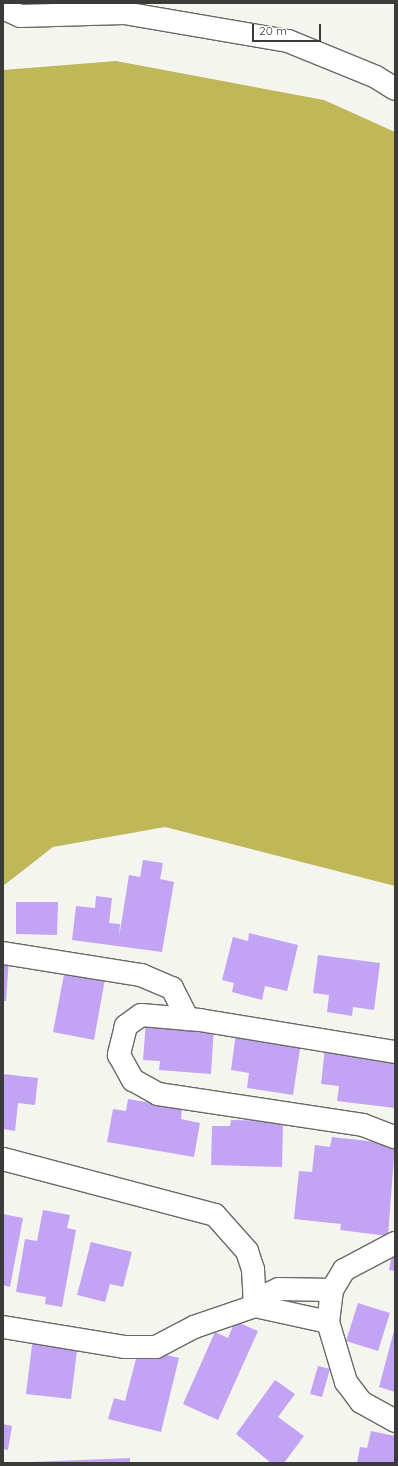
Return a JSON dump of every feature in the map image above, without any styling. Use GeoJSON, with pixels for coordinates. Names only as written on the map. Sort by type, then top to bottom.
{"type":"FeatureCollection","features":[{"type":"Feature","properties":{"kind":"street"},"geometry":{"type":"LineString","coordinates":[[3,8],[20,16],[124,13],[288,41],[376,77],[395,89]]}},
{"type":"Feature","properties":{"kind":"street"},"geometry":{"type":"LineString","coordinates":[[3,953],[141,975],[172,988],[188,1019]]}},
{"type":"Feature","properties":{"kind":"street"},"geometry":{"type":"LineString","coordinates":[[395,1052],[188,1019],[141,1015],[130,1021],[119,1055],[133,1080],[158,1094],[363,1125],[395,1137]]}},
{"type":"Feature","properties":{"kind":"street"},"geometry":{"type":"LineString","coordinates":[[3,1159],[215,1215],[247,1251],[253,1269],[255,1306]]}},
{"type":"Feature","properties":{"kind":"street"},"geometry":{"type":"LineString","coordinates":[[395,1244],[344,1270],[332,1290],[328,1322],[346,1382],[361,1402],[395,1421]]}},
{"type":"Feature","properties":{"kind":"street"},"geometry":{"type":"LineString","coordinates":[[3,1327],[125,1347],[156,1348],[194,1327],[255,1306],[266,1295],[279,1289],[332,1290]]}},
{"type":"Feature","properties":{"kind":"street"},"geometry":{"type":"LineString","coordinates":[[255,1306],[328,1322]]}},
{"type":"Feature","properties":{"kind":"shaded area"},"geometry":{"type":"Polygon","coordinates":[[[116,61],[324,100],[395,132],[395,886],[165,827],[53,847],[3,886],[3,70],[116,61]]]}},
{"type":"Feature","properties":{"kind":"building"},"geometry":{"type":"Polygon","coordinates":[[[143,860],[163,863],[160,879],[174,882],[162,952],[72,940],[76,906],[95,908],[96,896],[112,898],[109,923],[120,924],[119,937],[129,875],[140,877],[143,860]]]}},
{"type":"Feature","properties":{"kind":"building"},"geometry":{"type":"Polygon","coordinates":[[[16,902],[58,902],[57,935],[16,934],[16,902]]]}},
{"type":"Feature","properties":{"kind":"building"},"geometry":{"type":"Polygon","coordinates":[[[249,933],[298,945],[287,991],[265,986],[262,1000],[232,992],[234,983],[222,980],[233,937],[248,941],[249,933]]]}},
{"type":"Feature","properties":{"kind":"building"},"geometry":{"type":"Polygon","coordinates":[[[3,944],[10,944],[6,1001],[3,1001],[3,944]]]}},
{"type":"Feature","properties":{"kind":"building"},"geometry":{"type":"Polygon","coordinates":[[[318,955],[380,963],[374,1010],[353,1007],[352,1016],[327,1012],[329,995],[313,993],[318,955]]]}},
{"type":"Feature","properties":{"kind":"building"},"geometry":{"type":"Polygon","coordinates":[[[66,964],[105,979],[94,1040],[53,1032],[66,964]]]}},
{"type":"Feature","properties":{"kind":"building"},"geometry":{"type":"Polygon","coordinates":[[[146,1021],[214,1026],[211,1074],[159,1070],[160,1061],[143,1060],[146,1021]]]}},
{"type":"Feature","properties":{"kind":"building"},"geometry":{"type":"Polygon","coordinates":[[[236,1033],[301,1042],[293,1095],[247,1088],[249,1073],[231,1070],[236,1033]]]}},
{"type":"Feature","properties":{"kind":"building"},"geometry":{"type":"Polygon","coordinates":[[[325,1048],[395,1057],[395,1108],[337,1101],[339,1086],[321,1084],[325,1048]]]}},
{"type":"Feature","properties":{"kind":"building"},"geometry":{"type":"Polygon","coordinates":[[[3,1074],[38,1078],[35,1105],[18,1103],[15,1131],[3,1129],[3,1074]]]}},
{"type":"Feature","properties":{"kind":"building"},"geometry":{"type":"Polygon","coordinates":[[[128,1099],[182,1108],[181,1119],[200,1123],[194,1157],[107,1142],[113,1109],[126,1111],[128,1099]]]}},
{"type":"Feature","properties":{"kind":"building"},"geometry":{"type":"Polygon","coordinates":[[[231,1120],[283,1121],[282,1167],[211,1165],[212,1126],[230,1126],[231,1120]]]}},
{"type":"Feature","properties":{"kind":"building"},"geometry":{"type":"Polygon","coordinates":[[[332,1137],[395,1144],[388,1236],[340,1230],[341,1224],[294,1219],[299,1171],[312,1172],[315,1145],[330,1147],[332,1137]]]}},
{"type":"Feature","properties":{"kind":"building"},"geometry":{"type":"Polygon","coordinates":[[[43,1210],[70,1215],[67,1228],[76,1230],[62,1307],[45,1304],[46,1297],[16,1292],[25,1239],[37,1241],[43,1210]]]}},
{"type":"Feature","properties":{"kind":"building"},"geometry":{"type":"Polygon","coordinates":[[[3,1214],[23,1218],[10,1287],[3,1285],[3,1214]]]}},
{"type":"Feature","properties":{"kind":"building"},"geometry":{"type":"Polygon","coordinates":[[[91,1242],[132,1252],[123,1287],[110,1284],[105,1302],[77,1295],[91,1242]]]}},
{"type":"Feature","properties":{"kind":"building"},"geometry":{"type":"Polygon","coordinates":[[[394,1246],[395,1247],[395,1271],[389,1270],[394,1246]]]}},
{"type":"Feature","properties":{"kind":"building"},"geometry":{"type":"Polygon","coordinates":[[[358,1303],[390,1313],[378,1351],[346,1341],[358,1303]]]}},
{"type":"Feature","properties":{"kind":"building"},"geometry":{"type":"Polygon","coordinates":[[[235,1321],[258,1331],[218,1420],[183,1404],[215,1332],[228,1338],[235,1321]]]}},
{"type":"Feature","properties":{"kind":"building"},"geometry":{"type":"Polygon","coordinates":[[[395,1327],[395,1392],[379,1387],[395,1327]]]}},
{"type":"Feature","properties":{"kind":"building"},"geometry":{"type":"Polygon","coordinates":[[[34,1329],[79,1335],[71,1399],[26,1394],[34,1329]]]}},
{"type":"Feature","properties":{"kind":"building"},"geometry":{"type":"Polygon","coordinates":[[[155,1352],[179,1358],[161,1432],[108,1419],[114,1398],[125,1401],[137,1355],[153,1359],[155,1352]]]}},
{"type":"Feature","properties":{"kind":"building"},"geometry":{"type":"Polygon","coordinates":[[[318,1366],[330,1369],[322,1397],[310,1394],[318,1366]]]}},
{"type":"Feature","properties":{"kind":"building"},"geometry":{"type":"Polygon","coordinates":[[[275,1380],[295,1394],[278,1417],[304,1436],[284,1463],[271,1463],[236,1434],[275,1380]]]}},
{"type":"Feature","properties":{"kind":"building"},"geometry":{"type":"Polygon","coordinates":[[[3,1424],[12,1426],[8,1450],[3,1449],[3,1424]]]}},
{"type":"Feature","properties":{"kind":"building"},"geometry":{"type":"Polygon","coordinates":[[[371,1431],[395,1436],[395,1463],[357,1463],[360,1447],[367,1448],[371,1431]]]}},
{"type":"Feature","properties":{"kind":"building"},"geometry":{"type":"Polygon","coordinates":[[[130,1458],[130,1463],[31,1463],[31,1462],[130,1458]]]}}]}
